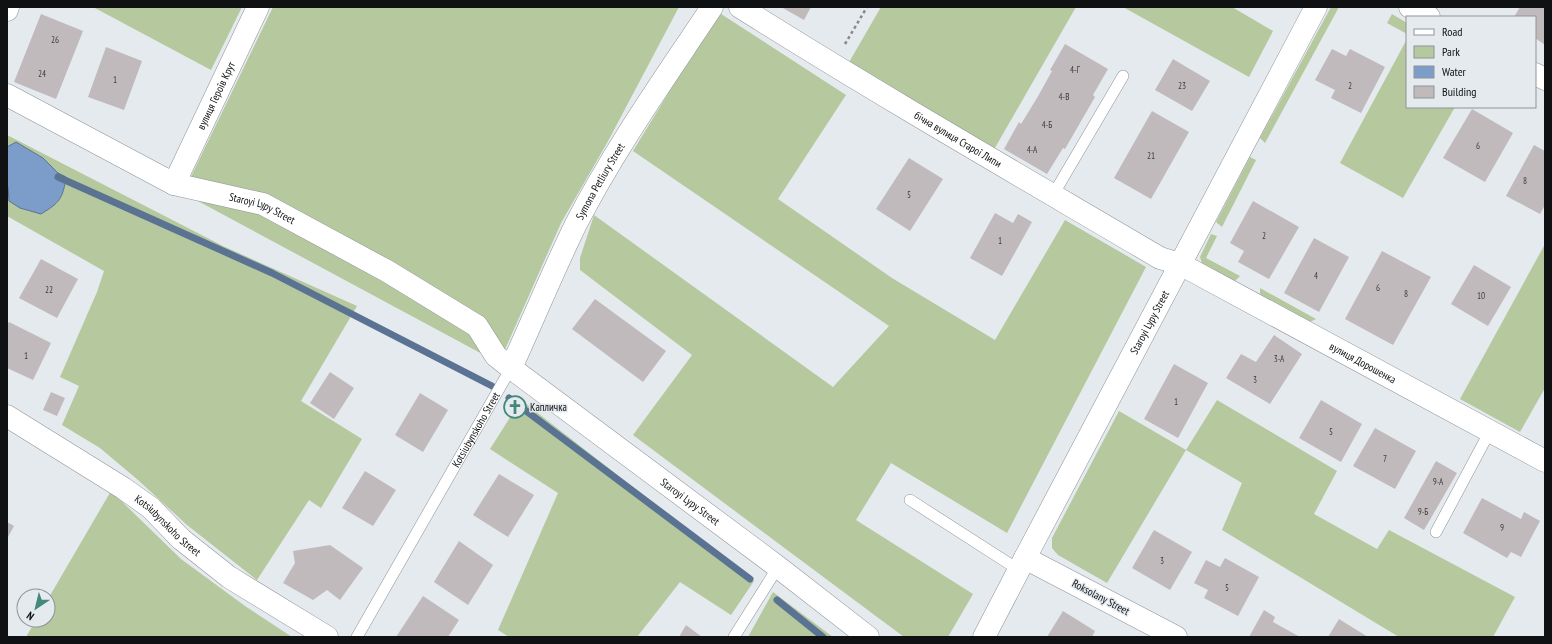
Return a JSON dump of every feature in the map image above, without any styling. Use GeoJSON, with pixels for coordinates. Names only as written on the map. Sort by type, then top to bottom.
{"type":"FeatureCollection","features":[{"type":"Feature","properties":{"kind":"street","name":"вулиця Героїв Крут"},"geometry":{"type":"LineString","coordinates":[[174,184],[258,7]]}},
{"type":"Feature","properties":{"kind":"street","name":"Symona Petliury Street"},"geometry":{"type":"LineString","coordinates":[[511,368],[576,224],[594,191],[628,135],[712,7]]}},
{"type":"Feature","properties":{"kind":"street","name":"бічна вулиця Старої Липи"},"geometry":{"type":"LineString","coordinates":[[740,7],[832,65],[1052,195],[1160,258],[1180,264]]}},
{"type":"Feature","properties":{"kind":"street","name":"Staroyi Lypy Street"},"geometry":{"type":"LineString","coordinates":[[984,637],[1316,7]]}},
{"type":"Feature","properties":{"kind":"street"},"geometry":{"type":"LineString","coordinates":[[1410,7],[1427,16]]}},
{"type":"Feature","properties":{"kind":"street"},"geometry":{"type":"LineString","coordinates":[[1536,74],[1545,79]]}},
{"type":"Feature","properties":{"kind":"street"},"geometry":{"type":"LineString","coordinates":[[7,95],[174,184]]}},
{"type":"Feature","properties":{"kind":"street","name":"Staroyi Lypy Street"},"geometry":{"type":"LineString","coordinates":[[174,184],[264,204],[387,271],[477,326],[496,356],[511,368],[778,567],[868,637]]}},
{"type":"Feature","properties":{"kind":"street","name":"вулиця Дорошенка"},"geometry":{"type":"LineString","coordinates":[[1180,264],[1545,461]]}},
{"type":"Feature","properties":{"kind":"street","name":"Kotsiubynskoho Street"},"geometry":{"type":"LineString","coordinates":[[7,416],[123,488],[151,508],[181,539],[229,577],[327,637]]}},
{"type":"Feature","properties":{"kind":"street","name":"Roksolany Street"},"geometry":{"type":"LineString","coordinates":[[1022,564],[1176,637]]}},
{"type":"Feature","properties":{"kind":"lane"},"geometry":{"type":"LineString","coordinates":[[1052,195],[1123,76]]}},
{"type":"Feature","properties":{"kind":"lane","name":"Kotsiubynskoho Street"},"geometry":{"type":"LineString","coordinates":[[357,637],[511,368]]}},
{"type":"Feature","properties":{"kind":"lane"},"geometry":{"type":"LineString","coordinates":[[1436,532],[1490,431]]}},
{"type":"Feature","properties":{"kind":"lane"},"geometry":{"type":"LineString","coordinates":[[910,500],[1022,564]]}},
{"type":"Feature","properties":{"kind":"lane"},"geometry":{"type":"LineString","coordinates":[[734,637],[778,567]]}},
{"type":"Feature","properties":{"kind":"path"},"geometry":{"type":"LineString","coordinates":[[832,65],[867,7]]}},
{"type":"Feature","properties":{"kind":"green space"},"geometry":{"type":"Polygon","coordinates":[[[93,7],[242,7],[211,70],[93,7]]]}},
{"type":"Feature","properties":{"kind":"green space"},"geometry":{"type":"Polygon","coordinates":[[[273,7],[679,7],[607,143],[561,223],[499,363],[183,193],[273,7]]]}},
{"type":"Feature","properties":{"kind":"green space"},"geometry":{"type":"Polygon","coordinates":[[[881,7],[1076,7],[992,153],[848,64],[881,7]]]}},
{"type":"Feature","properties":{"kind":"green space"},"geometry":{"type":"Polygon","coordinates":[[[1123,7],[1232,7],[1273,31],[1249,77],[1123,7]]]}},
{"type":"Feature","properties":{"kind":"green space"},"geometry":{"type":"Polygon","coordinates":[[[1331,7],[1339,7],[1265,143],[1260,138],[1331,7]]]}},
{"type":"Feature","properties":{"kind":"green space"},"geometry":{"type":"Polygon","coordinates":[[[718,12],[846,95],[778,199],[892,278],[995,340],[1065,220],[1146,267],[1007,533],[891,463],[856,520],[973,594],[948,637],[904,637],[633,435],[692,355],[580,270],[580,258],[594,215],[833,387],[889,326],[633,151],[718,12]]]}},
{"type":"Feature","properties":{"kind":"green space"},"geometry":{"type":"Polygon","coordinates":[[[1392,14],[1406,22],[1406,33],[1387,23],[1392,14]]]}},
{"type":"Feature","properties":{"kind":"green space"},"geometry":{"type":"Polygon","coordinates":[[[1406,41],[1406,108],[1454,108],[1403,198],[1340,163],[1406,41]]]}},
{"type":"Feature","properties":{"kind":"green space"},"geometry":{"type":"Polygon","coordinates":[[[7,135],[223,246],[357,306],[301,401],[362,439],[321,508],[309,500],[257,580],[187,525],[138,480],[100,448],[62,425],[79,386],[60,377],[97,292],[104,271],[7,216],[7,135]]]}},
{"type":"Feature","properties":{"kind":"green space"},"geometry":{"type":"Polygon","coordinates":[[[1250,157],[1256,160],[1222,227],[1216,222],[1250,157]]]}},
{"type":"Feature","properties":{"kind":"green space"},"geometry":{"type":"Polygon","coordinates":[[[1211,234],[1217,236],[1206,258],[1240,276],[1235,281],[1202,263],[1200,257],[1211,234]]]}},
{"type":"Feature","properties":{"kind":"green space"},"geometry":{"type":"Polygon","coordinates":[[[1545,244],[1545,388],[1520,432],[1460,399],[1545,244]]]}},
{"type":"Feature","properties":{"kind":"green space"},"geometry":{"type":"Polygon","coordinates":[[[1260,288],[1316,319],[1310,322],[1260,294],[1260,288]]]}},
{"type":"Feature","properties":{"kind":"green space"},"geometry":{"type":"Polygon","coordinates":[[[521,400],[754,581],[731,615],[680,582],[637,637],[509,637],[498,630],[558,493],[490,449],[521,400]]]}},
{"type":"Feature","properties":{"kind":"green space"},"geometry":{"type":"Polygon","coordinates":[[[1217,400],[1337,471],[1314,514],[1377,549],[1389,530],[1515,597],[1493,637],[1399,637],[1222,530],[1242,483],[1186,450],[1217,400]]]}},
{"type":"Feature","properties":{"kind":"green space"},"geometry":{"type":"Polygon","coordinates":[[[1119,411],[1186,450],[1107,583],[1058,555],[1052,548],[1052,538],[1119,411]]]}},
{"type":"Feature","properties":{"kind":"green space"},"geometry":{"type":"Polygon","coordinates":[[[111,491],[181,559],[245,606],[292,637],[26,637],[31,628],[56,628],[56,588],[54,588],[111,491]]]}},
{"type":"Feature","properties":{"kind":"green space"},"geometry":{"type":"Polygon","coordinates":[[[773,592],[833,637],[748,637],[773,592]]]}},
{"type":"Feature","properties":{"kind":"water"},"geometry":{"type":"Polygon","coordinates":[[[16,142],[43,158],[58,173],[66,177],[62,195],[59,200],[52,207],[41,214],[20,208],[9,201],[8,187],[7,188],[7,147],[16,142]]]}},
{"type":"Feature","properties":{"kind":"building"},"geometry":{"type":"Polygon","coordinates":[[[781,7],[811,7],[804,20],[781,7]]]}},
{"type":"Feature","properties":{"kind":"building"},"geometry":{"type":"Polygon","coordinates":[[[1520,7],[1545,7],[1545,45],[1536,39],[1536,16],[1515,16],[1520,7]]]}},
{"type":"Feature","properties":{"kind":"building"},"geometry":{"type":"Polygon","coordinates":[[[41,14],[83,31],[56,99],[14,82],[41,14]]]}},
{"type":"Feature","properties":{"kind":"building"},"geometry":{"type":"Polygon","coordinates":[[[1065,44],[1108,69],[1093,95],[1095,97],[1065,149],[1063,148],[1047,174],[1004,149],[1019,122],[1021,124],[1037,98],[1052,71],[1050,70],[1065,44]]]}},
{"type":"Feature","properties":{"kind":"building"},"geometry":{"type":"Polygon","coordinates":[[[106,47],[142,61],[124,110],[88,97],[106,47]]]}},
{"type":"Feature","properties":{"kind":"building"},"geometry":{"type":"Polygon","coordinates":[[[1332,49],[1346,56],[1350,49],[1385,67],[1361,113],[1331,98],[1335,90],[1315,80],[1332,49]]]}},
{"type":"Feature","properties":{"kind":"building"},"geometry":{"type":"Polygon","coordinates":[[[1173,59],[1210,81],[1192,111],[1155,90],[1173,59]]]}},
{"type":"Feature","properties":{"kind":"building"},"geometry":{"type":"Polygon","coordinates":[[[1472,109],[1513,133],[1485,182],[1443,158],[1472,109]]]}},
{"type":"Feature","properties":{"kind":"building"},"geometry":{"type":"Polygon","coordinates":[[[1152,111],[1189,132],[1151,199],[1114,178],[1152,111]]]}},
{"type":"Feature","properties":{"kind":"building"},"geometry":{"type":"Polygon","coordinates":[[[1534,145],[1545,151],[1545,205],[1540,214],[1506,196],[1534,145]]]}},
{"type":"Feature","properties":{"kind":"building"},"geometry":{"type":"Polygon","coordinates":[[[909,158],[943,179],[910,231],[876,209],[909,158]]]}},
{"type":"Feature","properties":{"kind":"building"},"geometry":{"type":"Polygon","coordinates":[[[1253,201],[1299,227],[1269,279],[1238,262],[1244,251],[1230,243],[1253,201]]]}},
{"type":"Feature","properties":{"kind":"building"},"geometry":{"type":"Polygon","coordinates":[[[995,213],[1013,223],[1018,214],[1032,222],[1002,276],[970,258],[995,213]]]}},
{"type":"Feature","properties":{"kind":"building"},"geometry":{"type":"Polygon","coordinates":[[[1314,238],[1349,257],[1319,312],[1284,293],[1314,238]]]}},
{"type":"Feature","properties":{"kind":"building"},"geometry":{"type":"Polygon","coordinates":[[[1382,251],[1431,277],[1393,345],[1345,319],[1382,251]]]}},
{"type":"Feature","properties":{"kind":"building"},"geometry":{"type":"Polygon","coordinates":[[[41,259],[78,279],[57,318],[19,298],[41,259]]]}},
{"type":"Feature","properties":{"kind":"building"},"geometry":{"type":"Polygon","coordinates":[[[1474,265],[1511,287],[1488,326],[1451,304],[1474,265]]]}},
{"type":"Feature","properties":{"kind":"building"},"geometry":{"type":"Polygon","coordinates":[[[595,299],[666,351],[643,382],[572,329],[595,299]]]}},
{"type":"Feature","properties":{"kind":"building"},"geometry":{"type":"Polygon","coordinates":[[[9,322],[51,343],[33,380],[7,368],[7,325],[9,322]]]}},
{"type":"Feature","properties":{"kind":"building"},"geometry":{"type":"Polygon","coordinates":[[[1274,335],[1302,354],[1270,404],[1226,378],[1241,354],[1256,362],[1274,335]]]}},
{"type":"Feature","properties":{"kind":"building"},"geometry":{"type":"Polygon","coordinates":[[[1174,364],[1208,383],[1178,438],[1144,419],[1174,364]]]}},
{"type":"Feature","properties":{"kind":"building"},"geometry":{"type":"Polygon","coordinates":[[[330,372],[354,388],[334,419],[310,403],[330,372]]]}},
{"type":"Feature","properties":{"kind":"building"},"geometry":{"type":"Polygon","coordinates":[[[51,392],[65,398],[57,416],[43,410],[51,392]]]}},
{"type":"Feature","properties":{"kind":"building"},"geometry":{"type":"Polygon","coordinates":[[[420,393],[448,410],[423,452],[395,435],[420,393]]]}},
{"type":"Feature","properties":{"kind":"building"},"geometry":{"type":"Polygon","coordinates":[[[1321,400],[1362,424],[1341,462],[1299,438],[1321,400]]]}},
{"type":"Feature","properties":{"kind":"building"},"geometry":{"type":"Polygon","coordinates":[[[1375,428],[1416,451],[1395,489],[1353,466],[1375,428]]]}},
{"type":"Feature","properties":{"kind":"building"},"geometry":{"type":"Polygon","coordinates":[[[1436,461],[1457,473],[1424,530],[1404,518],[1436,461]]]}},
{"type":"Feature","properties":{"kind":"building"},"geometry":{"type":"Polygon","coordinates":[[[365,471],[396,490],[373,526],[342,508],[365,471]]]}},
{"type":"Feature","properties":{"kind":"building"},"geometry":{"type":"Polygon","coordinates":[[[499,474],[534,495],[508,537],[473,515],[499,474]]]}},
{"type":"Feature","properties":{"kind":"building"},"geometry":{"type":"Polygon","coordinates":[[[1482,498],[1521,519],[1524,512],[1540,521],[1521,557],[1511,552],[1507,558],[1463,533],[1482,498]]]}},
{"type":"Feature","properties":{"kind":"building"},"geometry":{"type":"Polygon","coordinates":[[[7,522],[14,526],[7,539],[7,522]]]}},
{"type":"Feature","properties":{"kind":"building"},"geometry":{"type":"Polygon","coordinates":[[[1154,530],[1192,552],[1170,590],[1132,568],[1154,530]]]}},
{"type":"Feature","properties":{"kind":"building"},"geometry":{"type":"Polygon","coordinates":[[[459,541],[493,565],[468,605],[434,582],[459,541]]]}},
{"type":"Feature","properties":{"kind":"building"},"geometry":{"type":"Polygon","coordinates":[[[330,545],[363,568],[340,600],[327,590],[313,600],[283,583],[295,563],[293,551],[330,545]]]}},
{"type":"Feature","properties":{"kind":"building"},"geometry":{"type":"Polygon","coordinates":[[[1225,558],[1259,577],[1238,616],[1204,598],[1208,590],[1194,583],[1206,560],[1220,567],[1225,558]]]}},
{"type":"Feature","properties":{"kind":"building"},"geometry":{"type":"Polygon","coordinates":[[[423,596],[459,620],[448,637],[396,637],[423,596]]]}},
{"type":"Feature","properties":{"kind":"building"},"geometry":{"type":"Polygon","coordinates":[[[1264,610],[1275,617],[1273,622],[1300,637],[1249,637],[1264,610]]]}},
{"type":"Feature","properties":{"kind":"building"},"geometry":{"type":"Polygon","coordinates":[[[1063,611],[1095,631],[1092,637],[1047,637],[1063,611]]]}},
{"type":"Feature","properties":{"kind":"building"},"geometry":{"type":"Polygon","coordinates":[[[1339,619],[1368,637],[1328,637],[1339,619]]]}},
{"type":"Feature","properties":{"kind":"building"},"geometry":{"type":"Polygon","coordinates":[[[686,625],[702,637],[679,637],[686,625]]]}},
{"type":"Feature","properties":{"kind":"waterway"},"geometry":{"type":"LineString","coordinates":[[58,177],[272,273],[492,386]]}},
{"type":"Feature","properties":{"kind":"waterway"},"geometry":{"type":"LineString","coordinates":[[509,398],[750,579]]}},
{"type":"Feature","properties":{"kind":"waterway"},"geometry":{"type":"LineString","coordinates":[[777,600],[823,637]]}},
{"type":"Feature","properties":{"kind":"place","name":"Капличка"},"geometry":{"type":"Point","coordinates":[515,407]}}]}
